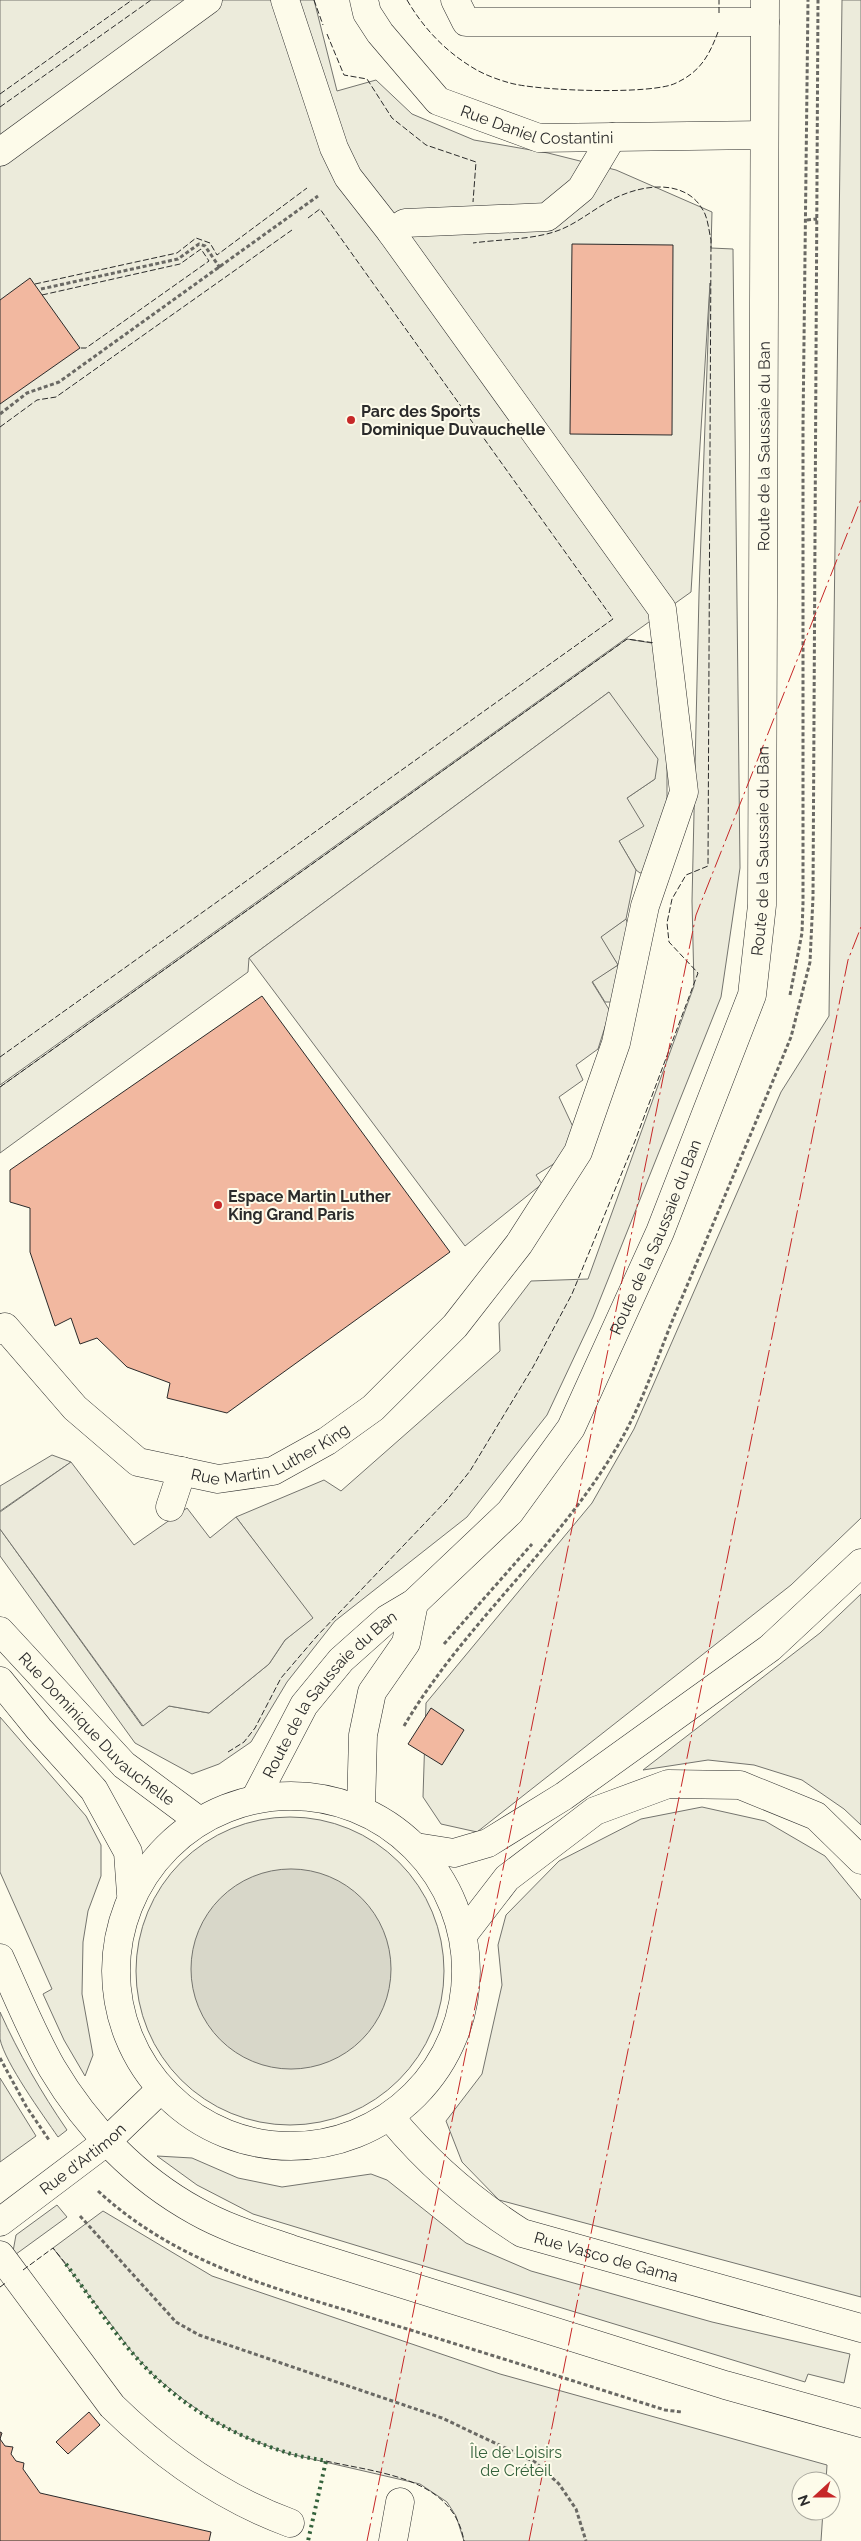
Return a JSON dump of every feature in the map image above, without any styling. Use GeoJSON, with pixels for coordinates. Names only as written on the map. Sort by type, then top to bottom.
{"type":"FeatureCollection","features":[{"type":"Feature","properties":{"kind":"main road"},"geometry":{"type":"LineString","coordinates":[[0,152],[208,0]]}},
{"type":"Feature","properties":{"kind":"main road"},"geometry":{"type":"LineString","coordinates":[[285,0],[338,155],[348,177],[391,232],[405,223],[548,217],[582,189],[612,137]]}},
{"type":"Feature","properties":{"kind":"main road","name":"Rue Daniel Costantini"},"geometry":{"type":"LineString","coordinates":[[364,0],[367,13],[380,32],[438,101],[539,138],[764,135]]}},
{"type":"Feature","properties":{"kind":"main road"},"geometry":{"type":"LineString","coordinates":[[455,0],[466,22],[765,11]]}},
{"type":"Feature","properties":{"kind":"main road","name":"Route de la Saussaie du Ban"},"geometry":{"type":"LineString","coordinates":[[256,1797],[304,1705],[341,1660],[387,1619],[414,1604],[510,1512],[571,1428],[660,1232],[752,995],[762,905],[765,11]]}},
{"type":"Feature","properties":{"kind":"main road","name":"Rue Martin Luther King"},"geometry":{"type":"LineString","coordinates":[[0,1330],[5,1326],[75,1408],[138,1462],[218,1479],[273,1471],[327,1441],[373,1408],[455,1326],[519,1244],[578,1152],[616,1043],[645,906],[684,792],[662,609],[391,232]]}},
{"type":"Feature","properties":{"kind":"main road"},"geometry":{"type":"LineString","coordinates":[[170,1507],[182,1471]]}},
{"type":"Feature","properties":{"kind":"main road"},"geometry":{"type":"LineString","coordinates":[[416,1847],[454,1853],[488,1843],[556,1801],[770,1648],[861,1563]]}},
{"type":"Feature","properties":{"kind":"main road","name":"Route de la Saussaie du Ban"},"geometry":{"type":"LineString","coordinates":[[362,1809],[362,1734],[372,1692],[406,1643],[414,1604]]}},
{"type":"Feature","properties":{"kind":"main road","name":"Rue Dominique Duvauchelle"},"geometry":{"type":"LineString","coordinates":[[0,1631],[124,1765],[198,1820]]}},
{"type":"Feature","properties":{"kind":"main road"},"geometry":{"type":"LineString","coordinates":[[0,1681],[39,1729],[94,1790],[128,1852],[131,1894]]}},
{"type":"Feature","properties":{"kind":"main road"},"geometry":{"type":"LineString","coordinates":[[463,1935],[507,1878],[594,1811],[668,1784],[740,1785],[816,1816],[861,1860]]}},
{"type":"Feature","properties":{"kind":"main road"},"geometry":{"type":"LineString","coordinates":[[310,1795],[362,1809],[391,1826],[416,1847],[446,1888],[463,1935],[466,1987],[454,2037],[428,2082],[390,2117],[345,2139],[296,2148],[246,2142],[199,2122],[160,2090],[132,2046],[116,1996],[116,1944],[131,1894],[160,1852],[198,1820],[226,1806],[256,1797],[310,1795]]}},
{"type":"Feature","properties":{"kind":"main road"},"geometry":{"type":"LineString","coordinates":[[0,1958],[52,2068],[106,2142],[149,2179],[196,2211],[243,2233],[725,2385],[828,2412],[861,2423]]}},
{"type":"Feature","properties":{"kind":"main road","name":"Rue d'Artimon"},"geometry":{"type":"LineString","coordinates":[[0,2222],[106,2142],[160,2090]]}},
{"type":"Feature","properties":{"kind":"main road","name":"Rue Vasco de Gama"},"geometry":{"type":"LineString","coordinates":[[390,2117],[408,2138],[486,2210],[522,2233],[852,2326]]}},
{"type":"Feature","properties":{"kind":"main road"},"geometry":{"type":"LineString","coordinates":[[0,2255],[112,2406],[133,2426],[180,2464],[222,2492],[264,2513],[290,2523]]}},
{"type":"Feature","properties":{"kind":"main road"},"geometry":{"type":"LineString","coordinates":[[392,2541],[400,2502]]}},
{"type":"Feature","properties":{"kind":"path"},"geometry":{"type":"LineString","coordinates":[[788,1001],[797,964],[803,903],[804,426],[808,0]]}},
{"type":"Feature","properties":{"kind":"path"},"geometry":{"type":"LineString","coordinates":[[0,414],[27,393],[59,382],[220,268],[313,199]]}},
{"type":"Feature","properties":{"kind":"path"},"geometry":{"type":"LineString","coordinates":[[807,220],[817,220]]}},
{"type":"Feature","properties":{"kind":"path"},"geometry":{"type":"LineString","coordinates":[[41,289],[178,259],[198,244],[205,246],[220,268]]}},
{"type":"Feature","properties":{"kind":"path"},"geometry":{"type":"LineString","coordinates":[[442,1646],[533,1542]]}},
{"type":"Feature","properties":{"kind":"path"},"geometry":{"type":"LineString","coordinates":[[0,2058],[26,2106],[53,2145]]}},
{"type":"Feature","properties":{"kind":"path"},"geometry":{"type":"LineString","coordinates":[[80,2216],[176,2322],[199,2335],[442,2418],[535,2462],[559,2484],[576,2509],[586,2541]]}},
{"type":"Feature","properties":{"kind":"green space","name":"Parc des Sports Dominique Duvauchelle"},"geometry":{"type":"Polygon","coordinates":[[[0,0],[314,0],[337,91],[376,80],[412,114],[474,140],[548,153],[616,170],[712,212],[711,248],[733,249],[740,868],[721,997],[593,1317],[547,1415],[467,1517],[335,1621],[287,1682],[251,1742],[219,1764],[192,1774],[135,1743],[0,1556],[0,1529],[142,1726],[169,1706],[209,1713],[269,1664],[285,1640],[312,1618],[236,1517],[324,1480],[341,1491],[500,1351],[499,1323],[531,1281],[588,1279],[694,986],[692,901],[699,594],[710,283],[691,592],[0,1085],[0,0]]]}},
{"type":"Feature","properties":{"kind":"green space"},"geometry":{"type":"Polygon","coordinates":[[[842,0],[861,0],[861,1518],[791,1585],[477,1832],[441,1824],[423,1797],[426,1703],[592,1503],[634,1429],[781,1092],[829,1016],[842,0]]]}},
{"type":"Feature","properties":{"kind":"green space"},"geometry":{"type":"Polygon","coordinates":[[[627,639],[658,644],[667,749],[667,803],[645,872],[640,873],[636,870],[619,841],[627,798],[655,779],[609,692],[249,958],[248,972],[0,1153],[0,1087],[627,639]]]}},
{"type":"Feature","properties":{"kind":"green space"},"geometry":{"type":"Polygon","coordinates":[[[626,919],[631,934],[615,1002],[605,1002],[592,981],[618,965],[600,937],[626,919]]]}},
{"type":"Feature","properties":{"kind":"green space"},"geometry":{"type":"Polygon","coordinates":[[[52,1455],[71,1462],[0,1511],[0,1486],[52,1455]]]}},
{"type":"Feature","properties":{"kind":"green space"},"geometry":{"type":"Polygon","coordinates":[[[861,1594],[861,1825],[844,1809],[802,1780],[754,1765],[708,1760],[643,1770],[820,1633],[861,1594]]]}},
{"type":"Feature","properties":{"kind":"green space"},"geometry":{"type":"Polygon","coordinates":[[[0,1717],[86,1816],[101,1845],[101,1876],[88,1911],[83,1942],[82,1994],[93,2055],[85,2076],[64,2040],[43,1994],[52,1989],[0,1872],[0,1717]]]}},
{"type":"Feature","properties":{"kind":"green space"},"geometry":{"type":"Polygon","coordinates":[[[702,1807],[765,1821],[825,1856],[861,1900],[861,2297],[499,2200],[462,2162],[446,2121],[482,2074],[502,1985],[498,1945],[506,1915],[559,1861],[641,1819],[702,1807]]]}},
{"type":"Feature","properties":{"kind":"green space"},"geometry":{"type":"Polygon","coordinates":[[[290,1817],[320,1820],[349,1829],[363,1835],[399,1862],[426,1898],[432,1912],[441,1941],[444,1971],[441,2001],[432,2030],[426,2044],[399,2080],[363,2107],[349,2113],[320,2122],[290,2125],[260,2122],[231,2113],[217,2107],[181,2080],[154,2044],[148,2030],[139,2001],[136,1971],[139,1941],[148,1912],[154,1898],[181,1862],[217,1835],[231,1829],[260,1820],[290,1817]]]}},
{"type":"Feature","properties":{"kind":"green space"},"geometry":{"type":"Polygon","coordinates":[[[0,2012],[31,2072],[67,2130],[58,2137],[25,2089],[3,2049],[0,2039],[0,2012]]]}},
{"type":"Feature","properties":{"kind":"green space"},"geometry":{"type":"Polygon","coordinates":[[[0,2078],[36,2136],[0,2162],[0,2078]]]}},
{"type":"Feature","properties":{"kind":"green space"},"geometry":{"type":"Polygon","coordinates":[[[157,2156],[192,2158],[238,2178],[282,2187],[371,2174],[387,2180],[466,2243],[531,2271],[712,2322],[850,2354],[844,2383],[808,2374],[805,2382],[253,2214],[197,2185],[157,2156]]]}},
{"type":"Feature","properties":{"kind":"green space"},"geometry":{"type":"Polygon","coordinates":[[[57,2205],[67,2217],[12,2257],[16,2235],[57,2205]]]}},
{"type":"Feature","properties":{"kind":"green space","name":"Île de Loisirs de Créteil"},"geometry":{"type":"Polygon","coordinates":[[[103,2211],[212,2276],[500,2374],[827,2465],[827,2471],[791,2471],[791,2521],[822,2521],[821,2541],[464,2541],[456,2516],[447,2502],[420,2484],[286,2453],[245,2437],[214,2421],[184,2400],[153,2375],[132,2352],[53,2248],[103,2211]]]}},
{"type":"Feature","properties":{"kind":"shaded area"},"geometry":{"type":"Polygon","coordinates":[[[609,692],[658,759],[655,779],[627,798],[644,826],[619,841],[636,870],[626,919],[601,937],[618,965],[592,982],[610,1011],[598,1049],[576,1065],[583,1080],[559,1097],[574,1129],[560,1160],[536,1175],[542,1184],[465,1246],[249,958],[609,692]]]}},
{"type":"Feature","properties":{"kind":"shaded area"},"geometry":{"type":"Polygon","coordinates":[[[71,1462],[134,1545],[187,1508],[210,1538],[236,1517],[313,1618],[285,1640],[269,1664],[209,1713],[169,1706],[143,1726],[0,1529],[0,1512],[71,1462]]]}},
{"type":"Feature","properties":{"kind":"shaded area"},"geometry":{"type":"Polygon","coordinates":[[[291,1869],[320,1873],[338,1881],[362,1898],[379,1922],[387,1940],[391,1969],[387,1998],[379,2016],[362,2040],[338,2057],[320,2065],[291,2069],[262,2065],[244,2057],[220,2040],[203,2016],[195,1998],[191,1969],[195,1940],[203,1922],[220,1898],[244,1881],[262,1873],[291,1869]]]}},
{"type":"Feature","properties":{"kind":"building"},"geometry":{"type":"Polygon","coordinates":[[[572,244],[673,245],[672,435],[570,434],[572,244]]]}},
{"type":"Feature","properties":{"kind":"building"},"geometry":{"type":"Polygon","coordinates":[[[30,278],[80,348],[0,404],[0,300],[30,278]]]}},
{"type":"Feature","properties":{"kind":"building","name":"Espace Martin Luther King Grand Paris"},"geometry":{"type":"Polygon","coordinates":[[[262,996],[450,1252],[227,1413],[167,1398],[170,1383],[127,1367],[97,1338],[80,1344],[71,1318],[55,1326],[30,1252],[30,1208],[10,1202],[10,1170],[262,996]]]}},
{"type":"Feature","properties":{"kind":"building"},"geometry":{"type":"Polygon","coordinates":[[[431,1708],[464,1730],[442,1765],[408,1744],[431,1708]]]}},
{"type":"Feature","properties":{"kind":"building"},"geometry":{"type":"Polygon","coordinates":[[[89,2412],[100,2425],[68,2454],[56,2442],[89,2412]]]}},
{"type":"Feature","properties":{"kind":"building"},"geometry":{"type":"Polygon","coordinates":[[[0,2439],[5,2446],[13,2447],[11,2454],[16,2461],[24,2463],[23,2469],[40,2493],[211,2532],[209,2541],[0,2541],[0,2439]]]}},
{"type":"Feature","properties":{"kind":"hedge"},"geometry":{"type":"LineString","coordinates":[[66,2264],[128,2349],[152,2374],[181,2399],[197,2411],[249,2439],[290,2454],[326,2461],[308,2541]]}},
{"type":"Feature","properties":{"kind":"fence"},"geometry":{"type":"LineString","coordinates":[[0,94],[132,0]]}},
{"type":"Feature","properties":{"kind":"fence"},"geometry":{"type":"LineString","coordinates":[[0,107],[151,0]]}},
{"type":"Feature","properties":{"kind":"fence"},"geometry":{"type":"LineString","coordinates":[[314,0],[323,25]]}},
{"type":"Feature","properties":{"kind":"fence"},"geometry":{"type":"LineString","coordinates":[[407,0],[436,39],[464,62],[483,73],[524,86],[569,90],[621,90],[663,87],[676,83],[691,74],[707,56],[718,32]]}},
{"type":"Feature","properties":{"kind":"fence"},"geometry":{"type":"LineString","coordinates":[[719,0],[719,13]]}},
{"type":"Feature","properties":{"kind":"fence"},"geometry":{"type":"LineString","coordinates":[[327,34],[344,75],[367,79],[392,118],[426,145],[476,162],[473,202]]}},
{"type":"Feature","properties":{"kind":"fence"},"geometry":{"type":"LineString","coordinates":[[228,1752],[244,1742],[255,1728],[281,1678],[317,1636],[446,1501],[470,1471],[533,1367],[572,1294],[635,1141],[698,973],[669,942],[667,923],[672,899],[686,875],[708,866],[711,240],[706,217],[698,203],[690,195],[680,190],[657,187],[645,188],[614,198],[570,225],[552,233],[473,243]]}},
{"type":"Feature","properties":{"kind":"fence"},"geometry":{"type":"LineString","coordinates":[[35,284],[177,253],[196,238],[210,243],[217,255],[307,188]]}},
{"type":"Feature","properties":{"kind":"fence"},"geometry":{"type":"LineString","coordinates":[[0,1057],[613,619],[320,209],[308,218]]}},
{"type":"Feature","properties":{"kind":"fence"},"geometry":{"type":"LineString","coordinates":[[0,427],[37,400],[56,397],[292,230]]}},
{"type":"Feature","properties":{"kind":"fence"},"geometry":{"type":"LineString","coordinates":[[42,295],[180,264],[201,249],[209,261],[86,348],[80,348]]}},
{"type":"Feature","properties":{"kind":"fence"},"geometry":{"type":"LineString","coordinates":[[0,1087],[627,639],[655,643]]}},
{"type":"Feature","properties":{"kind":"fence"},"geometry":{"type":"LineString","coordinates":[[23,2270],[53,2248],[66,2264]]}},
{"type":"Feature","properties":{"kind":"fence"},"geometry":{"type":"LineString","coordinates":[[0,2287],[7,2282]]}},
{"type":"Feature","properties":{"kind":"fence"},"geometry":{"type":"LineString","coordinates":[[326,2461],[390,2475],[429,2491],[445,2503],[457,2520],[464,2541]]}},
{"type":"Feature","properties":{"kind":"power"},"geometry":{"type":"LineString","coordinates":[[367,2541],[696,915],[861,499]]}},
{"type":"Feature","properties":{"kind":"power"},"geometry":{"type":"LineString","coordinates":[[529,2541],[848,960],[861,927]]}},
{"type":"Feature","properties":{"kind":"place","name":"Parc des Sports Dominique Duvauchelle"},"geometry":{"type":"Point","coordinates":[351,420]}},
{"type":"Feature","properties":{"kind":"place","name":"Espace Martin Luther King Grand Paris"},"geometry":{"type":"Point","coordinates":[218,1205]}}]}
